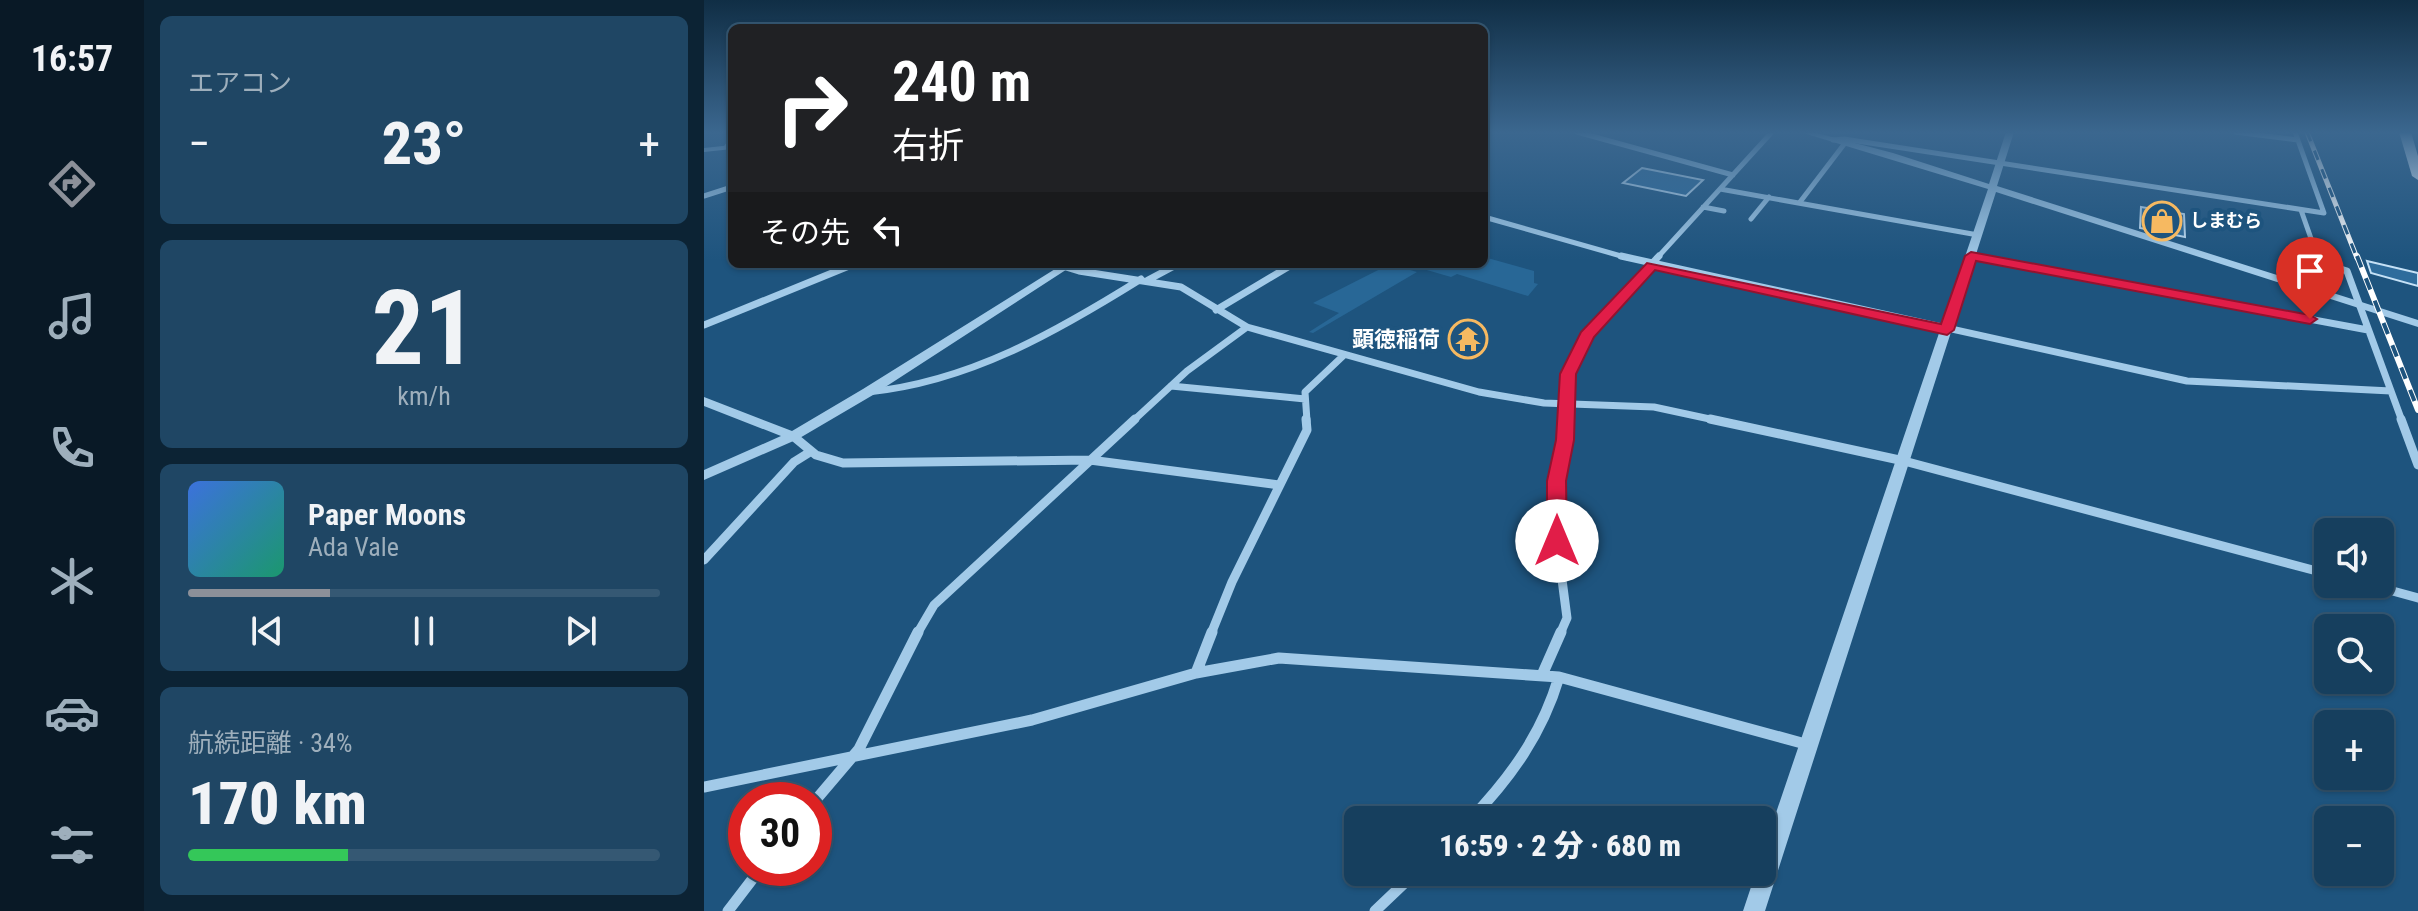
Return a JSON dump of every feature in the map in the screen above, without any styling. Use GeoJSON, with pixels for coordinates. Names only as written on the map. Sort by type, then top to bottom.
{"type":"FeatureCollection","features":[{"type":"Feature","properties":{"kind":"street"},"geometry":{"type":"LineString","coordinates":[[1542,675],[1567,618],[1557,541],[1556,481],[1565,440],[1568,374],[1583,342],[1733,175]]}},
{"type":"Feature","properties":{"kind":"street"},"geometry":{"type":"LineString","coordinates":[[1800,202],[1818,175]]}},
{"type":"Feature","properties":{"kind":"street"},"geometry":{"type":"LineString","coordinates":[[1950,175],[2418,324]]}},
{"type":"Feature","properties":{"kind":"street"},"geometry":{"type":"LineString","coordinates":[[1754,911],[1997,175]]}},
{"type":"Feature","properties":{"kind":"street"},"geometry":{"type":"LineString","coordinates":[[2074,175],[2324,212],[2310,175]]}},
{"type":"Feature","properties":{"kind":"street"},"geometry":{"type":"LineString","coordinates":[[704,196],[728,188]]}},
{"type":"Feature","properties":{"kind":"street"},"geometry":{"type":"LineString","coordinates":[[1720,189],[1978,235]]}},
{"type":"Feature","properties":{"kind":"street"},"geometry":{"type":"LineString","coordinates":[[1751,219],[1769,197]]}},
{"type":"Feature","properties":{"kind":"street"},"geometry":{"type":"LineString","coordinates":[[1703,207],[1724,211]]}},
{"type":"Feature","properties":{"kind":"street"},"geometry":{"type":"LineString","coordinates":[[2301,210],[2314,247],[2309,259],[2345,270],[2418,465]]}},
{"type":"Feature","properties":{"kind":"street"},"geometry":{"type":"LineString","coordinates":[[1488,218],[1652,265],[2197,383],[2391,391]]}},
{"type":"Feature","properties":{"kind":"street"},"geometry":{"type":"LineString","coordinates":[[1971,256],[2368,330]]}},
{"type":"Feature","properties":{"kind":"street"},"geometry":{"type":"LineString","coordinates":[[2294,284],[2309,266]]}},
{"type":"Feature","properties":{"kind":"street"},"geometry":{"type":"LineString","coordinates":[[704,325],[844,268]]}},
{"type":"Feature","properties":{"kind":"street"},"geometry":{"type":"LineString","coordinates":[[704,475],[793,436],[868,392],[1058,268]]}},
{"type":"Feature","properties":{"kind":"street"},"geometry":{"type":"LineString","coordinates":[[1081,268],[1187,289],[1247,327],[1479,392],[1567,404],[1645,405],[1904,461],[2314,570]]}},
{"type":"Feature","properties":{"kind":"street"},"geometry":{"type":"LineString","coordinates":[[868,392],[924,384],[983,365],[1169,268]]}},
{"type":"Feature","properties":{"kind":"street"},"geometry":{"type":"LineString","coordinates":[[1216,310],[1286,268]]}},
{"type":"Feature","properties":{"kind":"street"},"geometry":{"type":"LineString","coordinates":[[831,782],[863,742],[900,663],[934,605],[1171,386],[1215,348],[1247,327]]}},
{"type":"Feature","properties":{"kind":"street"},"geometry":{"type":"LineString","coordinates":[[1196,673],[1229,588],[1307,430],[1305,399],[1309,386],[1344,355]]}},
{"type":"Feature","properties":{"kind":"street"},"geometry":{"type":"LineString","coordinates":[[1171,386],[1305,399]]}},
{"type":"Feature","properties":{"kind":"street"},"geometry":{"type":"LineString","coordinates":[[704,401],[793,436],[803,442],[810,452],[843,463],[1090,460],[1279,485]]}},
{"type":"Feature","properties":{"kind":"street"},"geometry":{"type":"LineString","coordinates":[[704,560],[794,462],[810,452]]}},
{"type":"Feature","properties":{"kind":"street"},"geometry":{"type":"LineString","coordinates":[[2394,591],[2418,598]]}},
{"type":"Feature","properties":{"kind":"street"},"geometry":{"type":"LineString","coordinates":[[704,787],[1032,720],[1196,673],[1279,658],[1559,677],[1809,745]]}},
{"type":"Feature","properties":{"kind":"street"},"geometry":{"type":"LineString","coordinates":[[1483,806],[1515,773],[1530,751],[1543,728],[1559,677]]}},
{"type":"Feature","properties":{"kind":"street"},"geometry":{"type":"LineString","coordinates":[[728,911],[747,886]]}},
{"type":"Feature","properties":{"kind":"street"},"geometry":{"type":"LineString","coordinates":[[1375,911],[1401,886]]}},
{"type":"Feature","properties":{"kind":"shaded area"},"geometry":{"type":"Polygon","coordinates":[[[1488,258],[1534,271],[1534,283],[1538,284],[1528,296],[1457,274],[1451,277],[1420,268],[1488,268],[1488,258]]]}},
{"type":"Feature","properties":{"kind":"shaded area"},"geometry":{"type":"Polygon","coordinates":[[[1382,268],[1404,268],[1417,272],[1313,333],[1309,332],[1339,313],[1313,303],[1382,268]]]}},
{"type":"Feature","properties":{"kind":"building"},"geometry":{"type":"Polygon","coordinates":[[[1634,175],[1675,175],[1703,180],[1686,196],[1623,183],[1634,175]]]}},
{"type":"Feature","properties":{"kind":"building","name":"しまむら"},"geometry":{"type":"Polygon","coordinates":[[[2141,207],[2184,214],[2185,237],[2140,228],[2141,207]]]}},
{"type":"Feature","properties":{"kind":"building"},"geometry":{"type":"Polygon","coordinates":[[[2367,261],[2418,273],[2418,286],[2371,273],[2367,261]]]}},
{"type":"Feature","properties":{"kind":"railway"},"geometry":{"type":"LineString","coordinates":[[2324,175],[2357,258]]}},
{"type":"Feature","properties":{"kind":"railway"},"geometry":{"type":"LineString","coordinates":[[2357,256],[2418,410]]}},
{"type":"Feature","properties":{"kind":"place","name":"しまむら"},"geometry":{"type":"Point","coordinates":[2162,221]}},
{"type":"Feature","properties":{"kind":"place","name":"顕徳稲荷"},"geometry":{"type":"Point","coordinates":[1468,339]}},
{"type":"Feature","properties":{"kind":"route"},"geometry":{"type":"LineString","coordinates":[[1557,541],[1556,481],[1565,440],[1568,374],[1587,335],[1652,265],[1947,330],[1971,256],[2310,319]]}}]}
